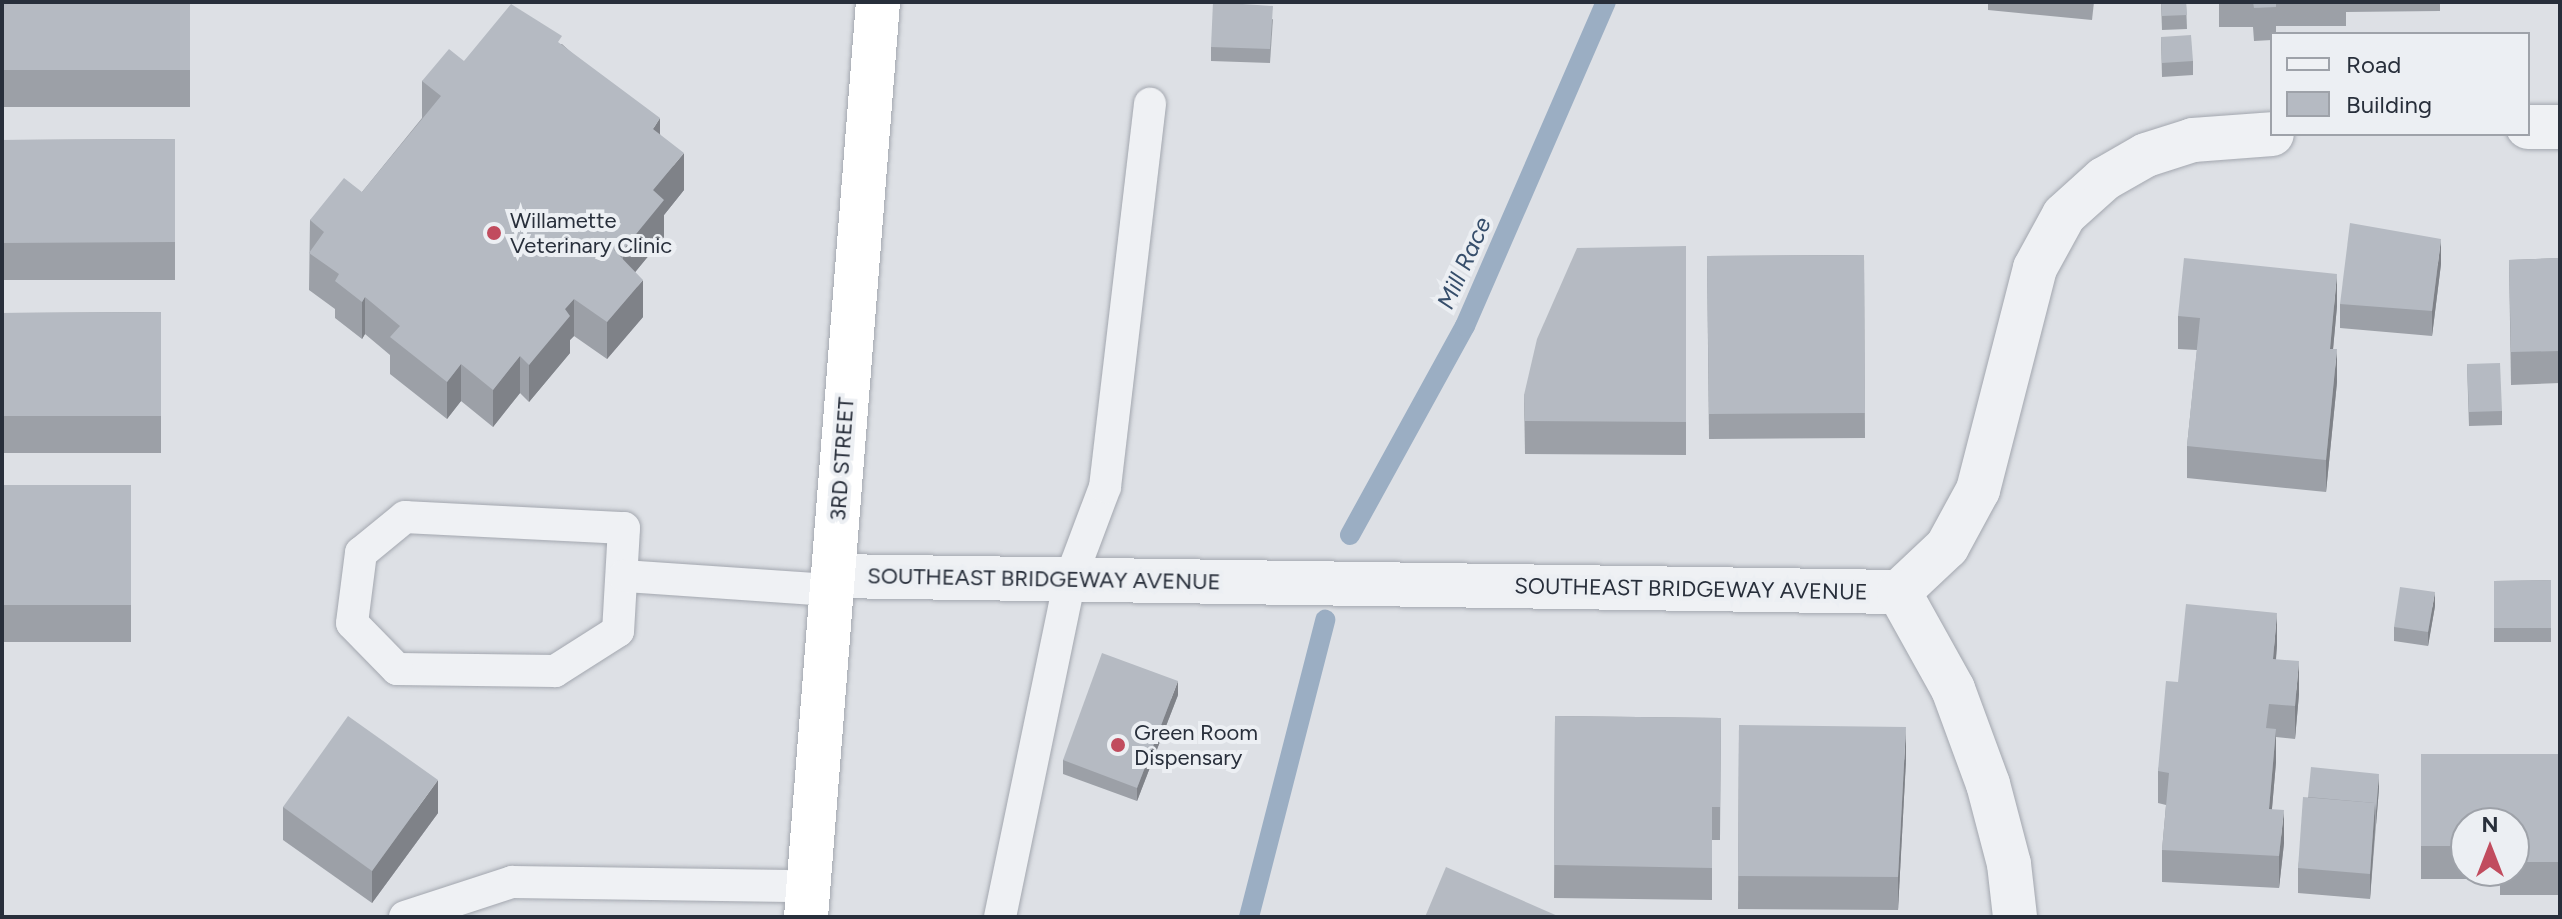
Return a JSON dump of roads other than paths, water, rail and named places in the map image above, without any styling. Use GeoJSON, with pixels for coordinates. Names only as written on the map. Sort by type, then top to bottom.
{"type":"FeatureCollection","features":[{"type":"Feature","properties":{"kind":"highway","name":"3RD STREET"},"geometry":{"type":"LineString","coordinates":[[807,902],[878,2]]}},
{"type":"Feature","properties":{"kind":"street"},"geometry":{"type":"LineString","coordinates":[[2530,127],[2560,127]]}},
{"type":"Feature","properties":{"kind":"street","name":"SOUTHEAST BRIDGEWAY AVENUE"},"geometry":{"type":"LineString","coordinates":[[832,583],[1070,580],[1899,592],[1947,547],[1978,490],[2035,268],[2064,215],[2104,179],[2146,155],[2193,140],[2270,134]]}},
{"type":"Feature","properties":{"kind":"street"},"geometry":{"type":"LineString","coordinates":[[1899,592],[1953,689],[1988,784],[2009,864],[2015,917]]}},
{"type":"Feature","properties":{"kind":"lane"},"geometry":{"type":"LineString","coordinates":[[1000,917],[1070,580],[1105,487],[1150,104]]}},
{"type":"Feature","properties":{"kind":"lane"},"geometry":{"type":"LineString","coordinates":[[405,517],[624,528],[624,576],[618,631],[555,671],[397,669],[352,623],[361,553],[405,517]]}},
{"type":"Feature","properties":{"kind":"lane"},"geometry":{"type":"LineString","coordinates":[[624,576],[832,583]]}},
{"type":"Feature","properties":{"kind":"lane"},"geometry":{"type":"LineString","coordinates":[[405,917],[512,882],[807,902]]}},
{"type":"Feature","properties":{"kind":"waterway","name":"Mill Race"},"geometry":{"type":"LineString","coordinates":[[1350,535],[1465,326],[1606,2]]}},
{"type":"Feature","properties":{"kind":"waterway","name":"Mill Race"},"geometry":{"type":"LineString","coordinates":[[1249,917],[1325,620]]}},
{"type":"Feature","properties":{"kind":"place","name":"Willamette Veterinary Clinic"},"geometry":{"type":"Point","coordinates":[494,233]}},
{"type":"Feature","properties":{"kind":"place","name":"Green Room Dispensary"},"geometry":{"type":"Point","coordinates":[1118,745]}}]}
